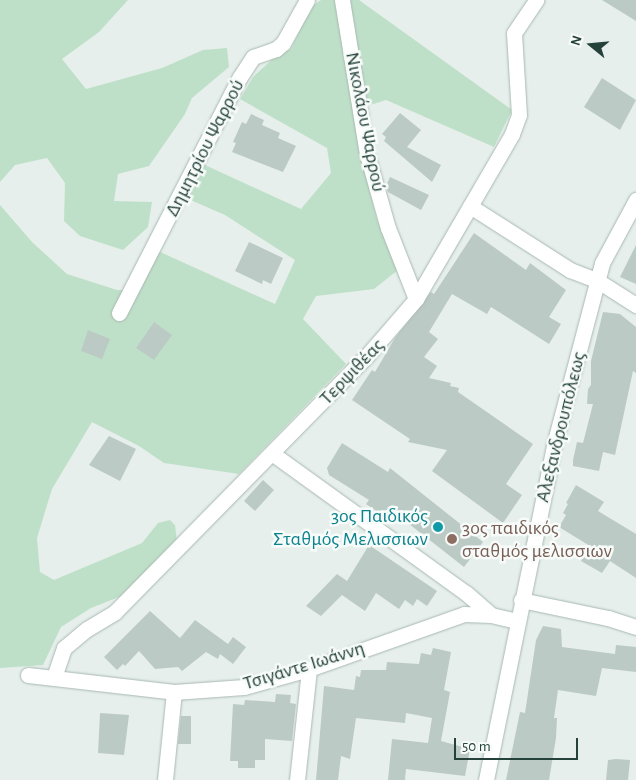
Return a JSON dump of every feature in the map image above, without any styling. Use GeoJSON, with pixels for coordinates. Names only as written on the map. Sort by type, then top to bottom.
{"type":"FeatureCollection","features":[{"type":"Feature","properties":{"kind":"street","name":"Δημητρίου Ψαρρού"},"geometry":{"type":"LineString","coordinates":[[119,313],[240,77],[253,57],[276,49],[283,43],[307,0]]}},
{"type":"Feature","properties":{"kind":"street","name":"Νικολάου Ψαρρού"},"geometry":{"type":"LineString","coordinates":[[342,0],[367,154],[388,228],[416,299]]}},
{"type":"Feature","properties":{"kind":"street","name":"Τερψιθέας"},"geometry":{"type":"LineString","coordinates":[[54,678],[64,648],[87,628],[115,612],[273,454],[392,331],[416,299],[512,134],[519,115],[514,33],[536,0]]}},
{"type":"Feature","properties":{"kind":"street","name":"Αλεξανδρουπόλεως"},"geometry":{"type":"LineString","coordinates":[[486,780],[516,621],[554,445],[598,281],[612,240],[636,200]]}},
{"type":"Feature","properties":{"kind":"street"},"geometry":{"type":"LineString","coordinates":[[470,206],[570,270],[598,281],[636,305]]}},
{"type":"Feature","properties":{"kind":"street"},"geometry":{"type":"LineString","coordinates":[[273,454],[466,593],[491,615]]}},
{"type":"Feature","properties":{"kind":"street"},"geometry":{"type":"LineString","coordinates":[[522,600],[608,618],[636,627]]}},
{"type":"Feature","properties":{"kind":"street","name":"Τσιγάντε Ιωάννη"},"geometry":{"type":"LineString","coordinates":[[28,675],[174,692],[244,687],[310,668],[464,614],[491,615],[516,621]]}},
{"type":"Feature","properties":{"kind":"street"},"geometry":{"type":"LineString","coordinates":[[297,780],[310,668]]}},
{"type":"Feature","properties":{"kind":"street"},"geometry":{"type":"LineString","coordinates":[[165,780],[174,692]]}},
{"type":"Feature","properties":{"kind":"green space"},"geometry":{"type":"Polygon","coordinates":[[[0,0],[128,0],[99,32],[62,59],[86,89],[162,68],[203,50],[227,48],[229,67],[192,98],[185,114],[149,166],[118,174],[114,201],[152,202],[148,227],[123,250],[80,236],[64,221],[65,183],[47,158],[15,165],[0,182],[0,0]]]}},
{"type":"Feature","properties":{"kind":"green space"},"geometry":{"type":"Polygon","coordinates":[[[321,0],[359,0],[512,110],[494,147],[386,100],[354,110],[359,150],[377,220],[398,270],[374,289],[316,296],[303,319],[346,364],[239,474],[164,463],[139,446],[92,422],[52,489],[37,538],[40,572],[54,580],[142,543],[158,523],[170,520],[175,525],[177,542],[124,595],[91,608],[61,627],[43,665],[0,668],[0,205],[32,242],[67,274],[117,290],[140,290],[158,251],[275,304],[295,260],[225,215],[186,198],[205,165],[301,209],[331,173],[327,148],[240,99],[253,77],[276,56],[291,49],[311,7],[321,0]]]}},
{"type":"Feature","properties":{"kind":"building"},"geometry":{"type":"Polygon","coordinates":[[[602,0],[636,0],[636,21],[602,0]]]}},
{"type":"Feature","properties":{"kind":"building"},"geometry":{"type":"Polygon","coordinates":[[[602,78],[636,100],[620,130],[584,107],[602,78]]]}},
{"type":"Feature","properties":{"kind":"building"},"geometry":{"type":"Polygon","coordinates":[[[400,113],[421,130],[407,147],[441,165],[432,182],[384,141],[386,137],[382,134],[400,113]]]}},
{"type":"Feature","properties":{"kind":"building"},"geometry":{"type":"Polygon","coordinates":[[[251,114],[264,120],[262,125],[280,133],[278,138],[296,146],[283,172],[232,152],[236,143],[233,142],[242,122],[246,124],[251,114]]]}},
{"type":"Feature","properties":{"kind":"building"},"geometry":{"type":"Polygon","coordinates":[[[390,177],[429,195],[421,210],[388,192],[386,186],[390,177]]]}},
{"type":"Feature","properties":{"kind":"building"},"geometry":{"type":"Polygon","coordinates":[[[474,233],[526,270],[530,263],[566,290],[549,317],[561,324],[549,344],[491,307],[487,314],[452,294],[429,332],[438,339],[424,357],[437,366],[429,378],[451,383],[450,386],[459,388],[458,392],[533,444],[506,484],[522,495],[503,523],[432,471],[447,450],[408,442],[410,439],[352,400],[372,370],[375,372],[395,338],[431,292],[434,294],[474,233]]]}},
{"type":"Feature","properties":{"kind":"building"},"geometry":{"type":"Polygon","coordinates":[[[249,242],[283,258],[271,284],[263,280],[262,284],[235,271],[249,242]]]}},
{"type":"Feature","properties":{"kind":"building"},"geometry":{"type":"Polygon","coordinates":[[[636,245],[636,284],[620,277],[636,245]]]}},
{"type":"Feature","properties":{"kind":"building"},"geometry":{"type":"Polygon","coordinates":[[[603,312],[620,314],[636,327],[636,373],[633,371],[615,455],[603,452],[599,471],[573,466],[573,460],[577,442],[583,443],[593,404],[587,404],[588,389],[591,385],[591,361],[603,312]]]}},
{"type":"Feature","properties":{"kind":"building"},"geometry":{"type":"Polygon","coordinates":[[[154,322],[172,335],[154,360],[136,348],[154,322]]]}},
{"type":"Feature","properties":{"kind":"building"},"geometry":{"type":"Polygon","coordinates":[[[88,330],[110,339],[102,359],[81,351],[88,330]]]}},
{"type":"Feature","properties":{"kind":"building"},"geometry":{"type":"Polygon","coordinates":[[[109,436],[136,449],[120,481],[89,465],[109,436]]]}},
{"type":"Feature","properties":{"kind":"building"},"geometry":{"type":"Polygon","coordinates":[[[342,443],[388,472],[390,468],[483,542],[464,567],[390,509],[385,517],[366,504],[369,500],[329,475],[327,468],[342,443]]]}},
{"type":"Feature","properties":{"kind":"building"},"geometry":{"type":"Polygon","coordinates":[[[263,480],[274,490],[255,511],[244,501],[263,480]]]}},
{"type":"Feature","properties":{"kind":"building"},"geometry":{"type":"Polygon","coordinates":[[[576,485],[604,502],[598,511],[636,534],[636,578],[610,561],[602,573],[581,561],[590,546],[559,527],[566,515],[563,513],[568,504],[566,503],[576,485]]]}},
{"type":"Feature","properties":{"kind":"building"},"geometry":{"type":"Polygon","coordinates":[[[369,545],[437,591],[427,606],[417,599],[413,606],[405,600],[399,609],[376,593],[365,611],[342,595],[321,616],[306,606],[337,574],[347,581],[369,545]]]}},
{"type":"Feature","properties":{"kind":"building"},"geometry":{"type":"Polygon","coordinates":[[[150,611],[180,638],[195,620],[228,644],[233,637],[246,647],[233,664],[220,654],[218,659],[206,652],[182,671],[178,667],[155,669],[139,651],[125,666],[123,664],[117,670],[104,657],[150,611]]]}},
{"type":"Feature","properties":{"kind":"building"},"geometry":{"type":"Polygon","coordinates":[[[543,626],[561,629],[562,647],[615,654],[616,645],[636,647],[636,672],[602,668],[596,696],[558,690],[554,718],[557,718],[556,738],[549,780],[506,780],[520,712],[525,713],[536,640],[543,626]]]}},
{"type":"Feature","properties":{"kind":"building"},"geometry":{"type":"Polygon","coordinates":[[[433,648],[451,652],[444,690],[450,692],[441,741],[470,749],[465,776],[406,769],[405,780],[388,780],[392,739],[428,743],[432,718],[406,713],[405,723],[356,718],[350,759],[341,756],[338,780],[316,780],[324,686],[354,690],[356,676],[360,677],[361,670],[386,670],[387,662],[419,664],[421,653],[431,655],[433,648]]]}},
{"type":"Feature","properties":{"kind":"building"},"geometry":{"type":"Polygon","coordinates":[[[276,694],[291,695],[290,703],[296,704],[292,741],[265,739],[265,760],[255,760],[255,768],[238,768],[238,761],[230,761],[233,704],[244,705],[245,700],[275,702],[276,694]]]}},
{"type":"Feature","properties":{"kind":"building"},"geometry":{"type":"Polygon","coordinates":[[[100,713],[129,715],[124,755],[98,753],[100,713]]]}},
{"type":"Feature","properties":{"kind":"building"},"geometry":{"type":"Polygon","coordinates":[[[181,716],[191,716],[191,744],[178,744],[181,716]]]}},
{"type":"Feature","properties":{"kind":"building"},"geometry":{"type":"Polygon","coordinates":[[[608,760],[630,760],[628,780],[606,780],[608,760]]]}},
{"type":"Feature","properties":{"kind":"place","name":"3ος Παιδικός Σταθμός Μελισσιων"},"geometry":{"type":"Point","coordinates":[438,527]}},
{"type":"Feature","properties":{"kind":"place","name":"3ος παιδικός σταθμός μελισσιων"},"geometry":{"type":"Point","coordinates":[452,539]}}]}
